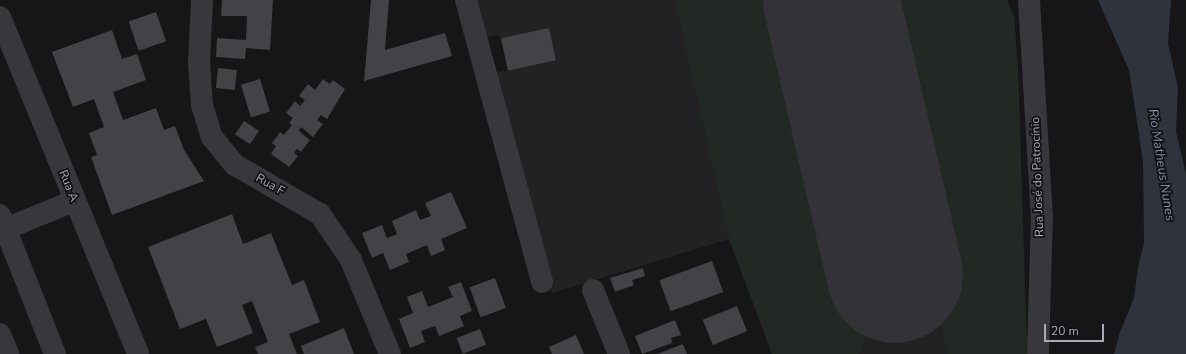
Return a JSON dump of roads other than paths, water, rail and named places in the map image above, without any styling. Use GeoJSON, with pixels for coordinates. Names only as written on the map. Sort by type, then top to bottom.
{"type":"FeatureCollection","features":[{"type":"Feature","properties":{"kind":"street","name":"Rua F"},"geometry":{"type":"LineString","coordinates":[[202,0],[199,62],[202,104],[212,137],[235,165],[320,214],[351,260],[390,354]]}},
{"type":"Feature","properties":{"kind":"street"},"geometry":{"type":"LineString","coordinates":[[466,0],[542,282]]}},
{"type":"Feature","properties":{"kind":"street","name":"Rua José do Patrocínio"},"geometry":{"type":"LineString","coordinates":[[1029,0],[1042,216],[1038,354]]}},
{"type":"Feature","properties":{"kind":"street","name":"Rua A"},"geometry":{"type":"LineString","coordinates":[[0,17],[74,201],[138,354]]}},
{"type":"Feature","properties":{"kind":"street"},"geometry":{"type":"LineString","coordinates":[[55,354],[2,225],[74,201]]}},
{"type":"Feature","properties":{"kind":"street"},"geometry":{"type":"LineString","coordinates":[[594,290],[619,354]]}},
{"type":"Feature","properties":{"kind":"street"},"geometry":{"type":"LineString","coordinates":[[0,334],[8,354]]}},
{"type":"Feature","properties":{"kind":"water","name":"Rio Matheus Nunes"},"geometry":{"type":"Polygon","coordinates":[[[1098,0],[1171,0],[1168,44],[1178,87],[1176,132],[1186,174],[1186,354],[1114,354],[1120,332],[1134,298],[1138,267],[1144,243],[1143,161],[1129,70],[1098,0]]]}}]}
